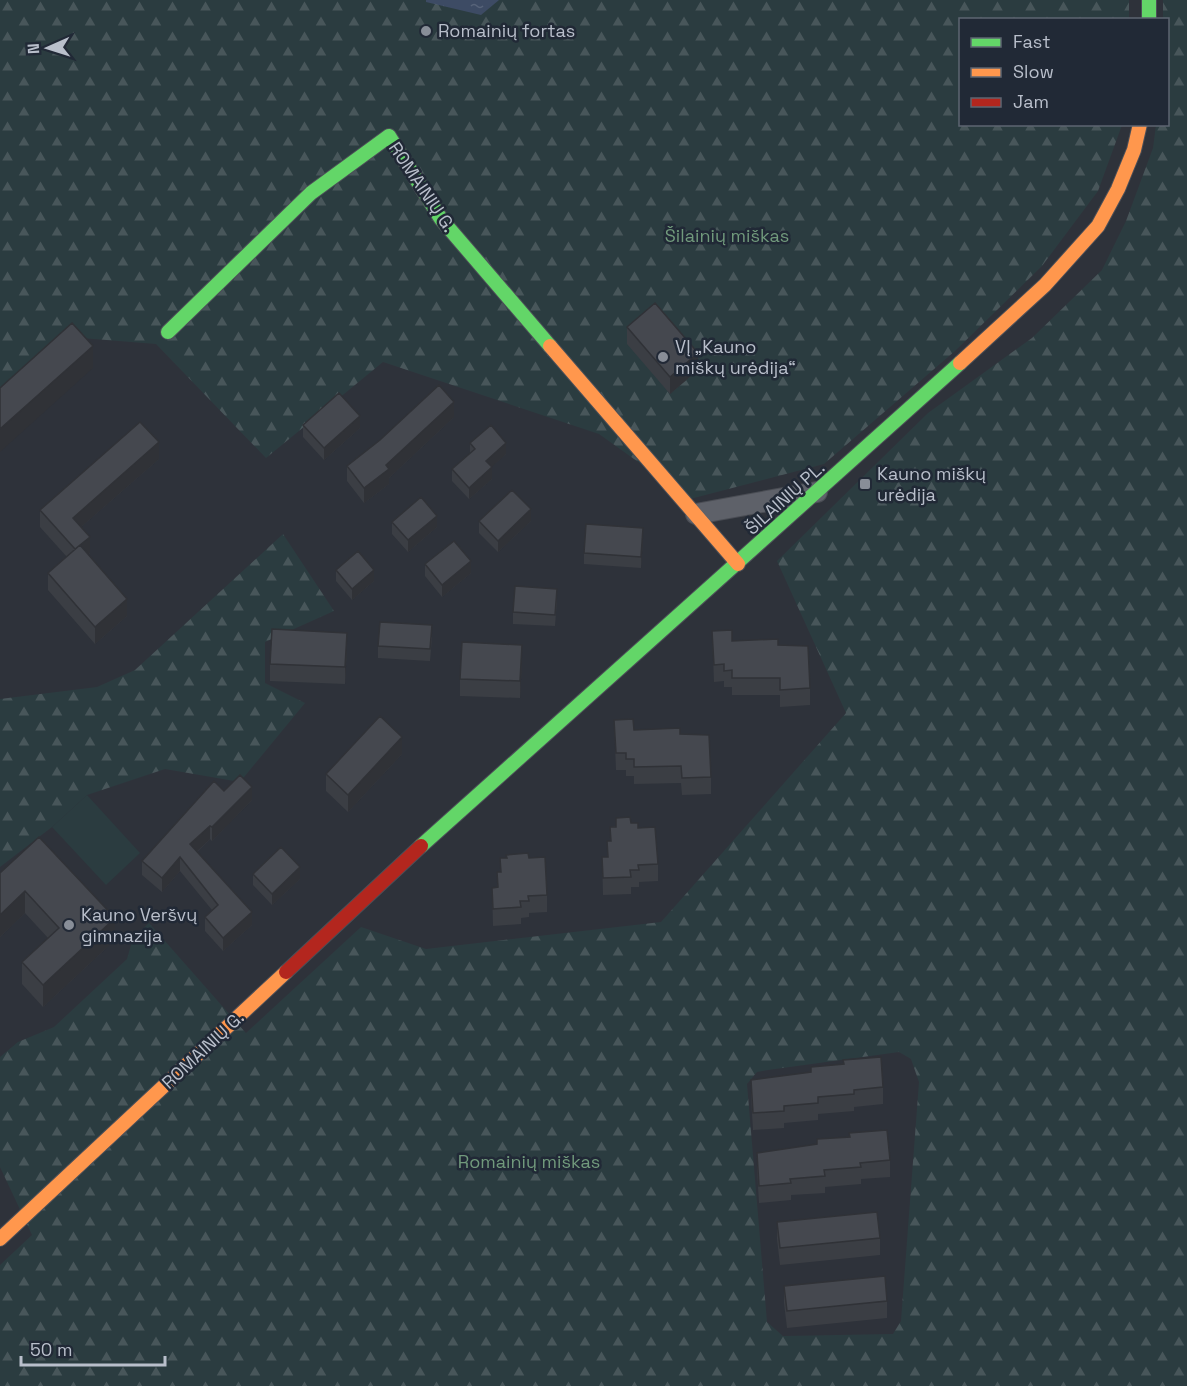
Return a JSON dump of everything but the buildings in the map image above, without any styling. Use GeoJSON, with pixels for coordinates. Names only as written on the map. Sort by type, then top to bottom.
{"type":"FeatureCollection","features":[{"type":"Feature","properties":{"kind":"main road"},"geometry":{"type":"LineString","coordinates":[[1149,0],[1149,18]]}},
{"type":"Feature","properties":{"kind":"main road","name":"ŠILAINIŲ PL."},"geometry":{"type":"LineString","coordinates":[[405,861],[820,491],[1045,285],[1098,226],[1118,189],[1134,150],[1140,126]]}},
{"type":"Feature","properties":{"kind":"main road","name":"ROMAINIŲ G."},"geometry":{"type":"LineString","coordinates":[[168,332],[311,192],[389,136],[441,219],[738,564]]}},
{"type":"Feature","properties":{"kind":"main road","name":"ROMAINIŲ G."},"geometry":{"type":"LineString","coordinates":[[0,1239],[405,861]]}},
{"type":"Feature","properties":{"kind":"street"},"geometry":{"type":"LineString","coordinates":[[696,514],[820,491]]}},
{"type":"Feature","properties":{"kind":"green space","name":"Šilainių miškas"},"geometry":{"type":"Polygon","coordinates":[[[0,0],[1129,0],[1129,18],[959,18],[959,126],[1122,126],[1098,191],[1042,266],[955,351],[824,464],[690,499],[599,434],[383,362],[266,458],[156,344],[69,337],[0,390],[0,0]]]}},
{"type":"Feature","properties":{"kind":"green space","name":"Romainių miškas"},"geometry":{"type":"Polygon","coordinates":[[[1163,0],[1187,0],[1187,1386],[0,1386],[0,1265],[32,1235],[0,1167],[0,1057],[18,1042],[54,1027],[127,959],[133,938],[149,923],[246,1033],[361,927],[426,949],[661,922],[846,713],[777,561],[928,413],[1032,338],[1102,270],[1126,221],[1153,148],[1156,126],[1169,126],[1169,18],[1163,18],[1163,0]],[[899,1052],[757,1072],[747,1084],[767,1322],[783,1336],[893,1334],[901,1321],[919,1082],[911,1059],[899,1052]]]}},
{"type":"Feature","properties":{"kind":"green space"},"geometry":{"type":"Polygon","coordinates":[[[283,534],[334,611],[265,642],[265,683],[305,703],[240,782],[165,769],[87,795],[52,827],[0,867],[0,699],[97,687],[135,670],[283,534]]]}},
{"type":"Feature","properties":{"kind":"green space"},"geometry":{"type":"Polygon","coordinates":[[[87,795],[140,853],[106,885],[52,827],[87,795]]]}},
{"type":"Feature","properties":{"kind":"water"},"geometry":{"type":"Polygon","coordinates":[[[426,0],[499,0],[481,15],[426,2],[426,0]]]}},
{"type":"Feature","properties":{"kind":"traffic: fast"},"geometry":{"type":"LineString","coordinates":[[1149,0],[1149,18]]}},
{"type":"Feature","properties":{"kind":"traffic: fast"},"geometry":{"type":"LineString","coordinates":[[168,332],[311,193],[389,136],[441,219],[550,346]]}},
{"type":"Feature","properties":{"kind":"traffic: fast"},"geometry":{"type":"LineString","coordinates":[[421,846],[960,363]]}},
{"type":"Feature","properties":{"kind":"traffic: slow"},"geometry":{"type":"LineString","coordinates":[[960,363],[1045,285],[1098,226],[1118,189],[1134,150],[1140,126]]}},
{"type":"Feature","properties":{"kind":"traffic: slow"},"geometry":{"type":"LineString","coordinates":[[550,346],[738,564]]}},
{"type":"Feature","properties":{"kind":"traffic: slow"},"geometry":{"type":"LineString","coordinates":[[0,1239],[286,972]]}},
{"type":"Feature","properties":{"kind":"traffic: jam"},"geometry":{"type":"LineString","coordinates":[[286,972],[421,846]]}},
{"type":"Feature","properties":{"kind":"place","name":"Romainių fortas"},"geometry":{"type":"Point","coordinates":[426,31]}},
{"type":"Feature","properties":{"kind":"place","name":"VĮ „Kauno miškų urėdija“"},"geometry":{"type":"Point","coordinates":[663,357]}},
{"type":"Feature","properties":{"kind":"place","name":"Kauno miškų urėdija"},"geometry":{"type":"Point","coordinates":[865,484]}},
{"type":"Feature","properties":{"kind":"place","name":"Kauno Veršvų gimnazija"},"geometry":{"type":"Point","coordinates":[69,925]}}]}
